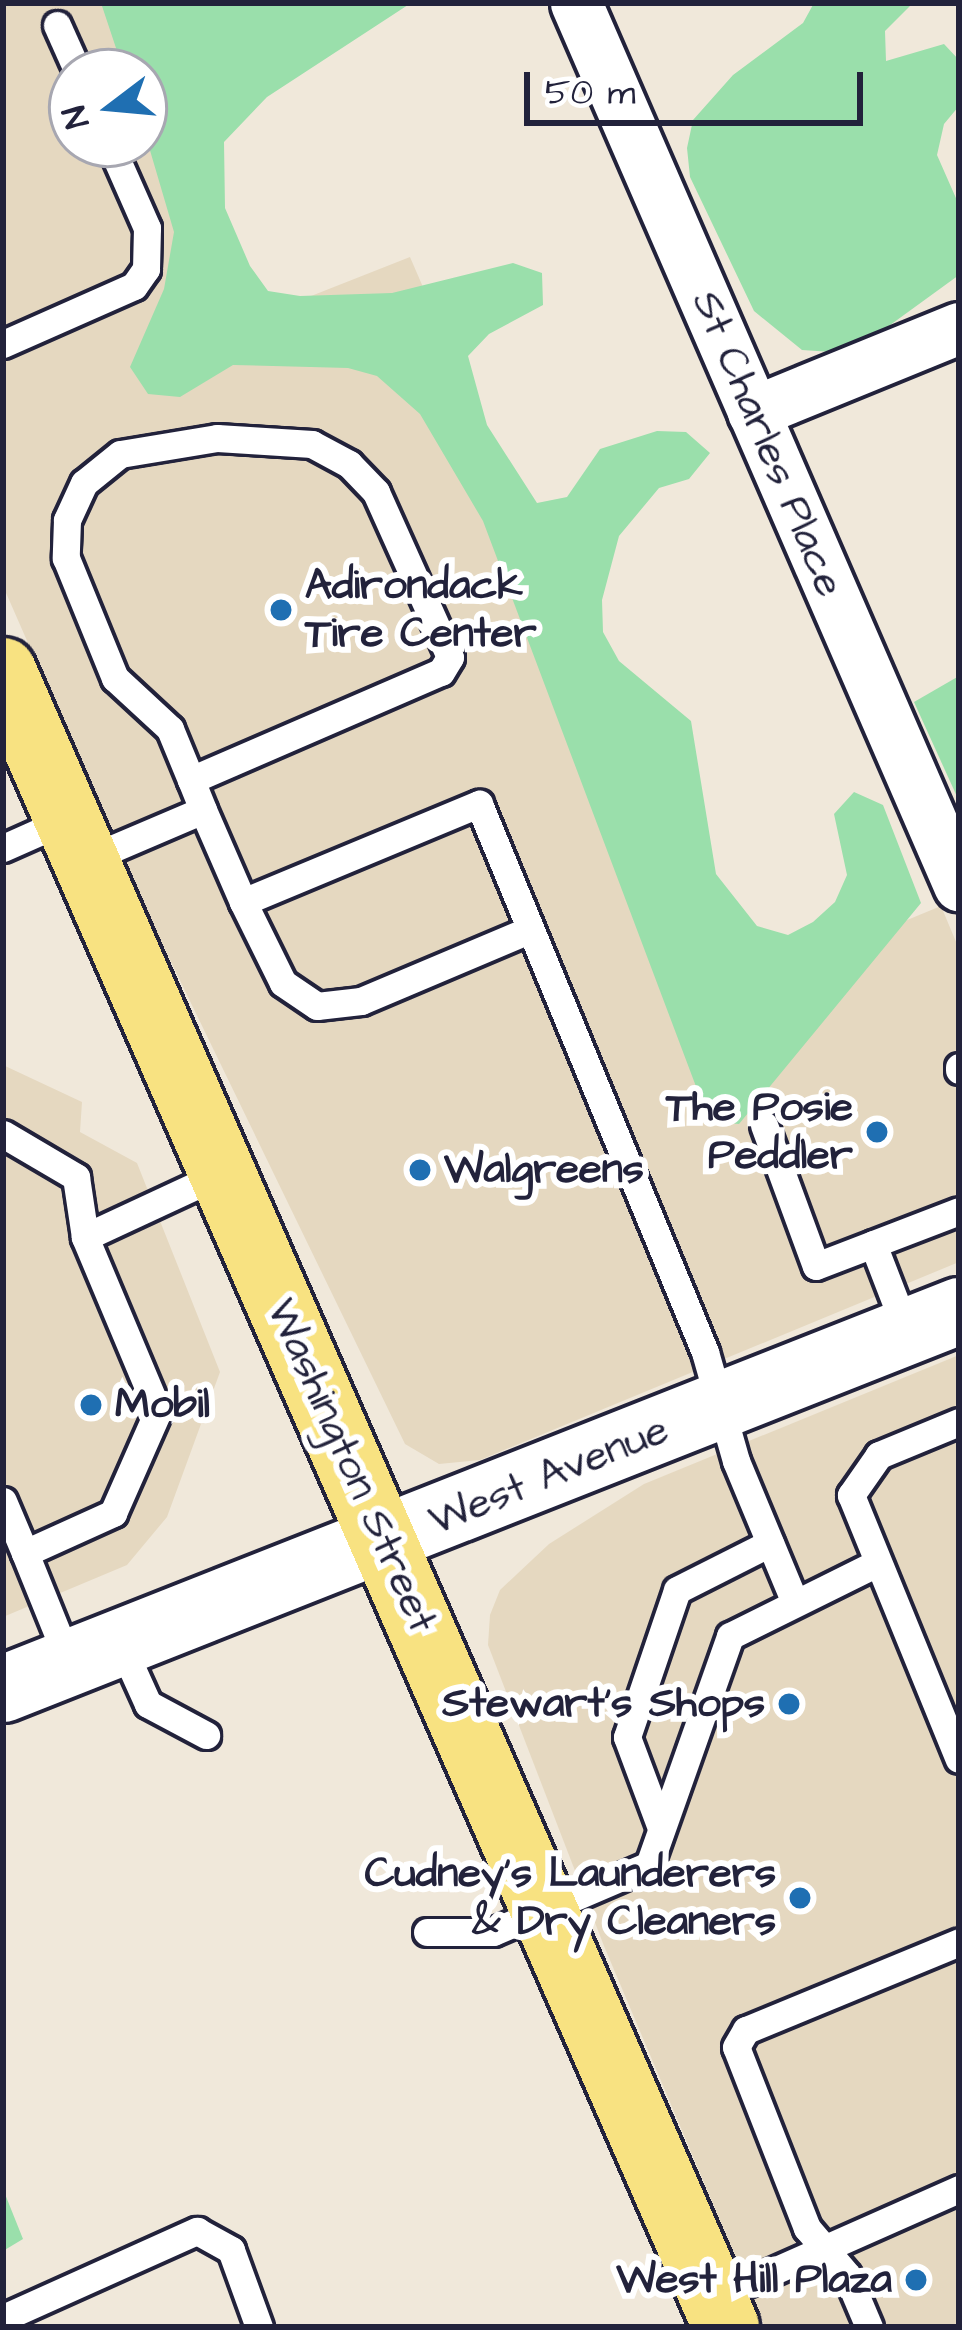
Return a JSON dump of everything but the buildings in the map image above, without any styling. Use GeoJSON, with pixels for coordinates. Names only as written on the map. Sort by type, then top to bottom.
{"type":"FeatureCollection","features":[{"type":"Feature","properties":{"kind":"highway","name":"Washington Street"},"geometry":{"type":"LineString","coordinates":[[3,671],[719,2313]]}},
{"type":"Feature","properties":{"kind":"street","name":"St Charles Place"},"geometry":{"type":"LineString","coordinates":[[576,3],[959,885]]}},
{"type":"Feature","properties":{"kind":"street"},"geometry":{"type":"LineString","coordinates":[[753,412],[959,328]]}},
{"type":"Feature","properties":{"kind":"street","name":"West Avenue"},"geometry":{"type":"LineString","coordinates":[[3,1689],[933,1321]]}},
{"type":"Feature","properties":{"kind":"lane"},"geometry":{"type":"LineString","coordinates":[[58,25],[68,48]]}},
{"type":"Feature","properties":{"kind":"lane"},"geometry":{"type":"LineString","coordinates":[[3,344],[134,286],[146,269],[147,228],[121,168]]}},
{"type":"Feature","properties":{"kind":"lane"},"geometry":{"type":"LineString","coordinates":[[191,780],[441,672],[450,657],[376,492],[349,464],[312,444],[217,438],[120,454],[84,483],[67,520],[66,558],[116,678],[170,730],[203,810],[275,973],[317,1006],[361,1001],[529,930]]}},
{"type":"Feature","properties":{"kind":"lane"},"geometry":{"type":"LineString","coordinates":[[243,902],[478,804],[705,1352],[721,1408],[794,1600]]}},
{"type":"Feature","properties":{"kind":"lane"},"geometry":{"type":"LineString","coordinates":[[3,848],[77,840],[203,810]]}},
{"type":"Feature","properties":{"kind":"lane"},"geometry":{"type":"LineString","coordinates":[[764,1125],[816,1266],[959,1211]]}},
{"type":"Feature","properties":{"kind":"lane"},"geometry":{"type":"LineString","coordinates":[[3,1134],[76,1177],[85,1238],[158,1411],[113,1514],[25,1552]]}},
{"type":"Feature","properties":{"kind":"lane"},"geometry":{"type":"LineString","coordinates":[[85,1238],[224,1173]]}},
{"type":"Feature","properties":{"kind":"lane"},"geometry":{"type":"LineString","coordinates":[[873,1244],[933,1321]]}},
{"type":"Feature","properties":{"kind":"lane"},"geometry":{"type":"LineString","coordinates":[[959,1422],[879,1455],[861,1473],[850,1495],[873,1565],[959,1759]]}},
{"type":"Feature","properties":{"kind":"lane"},"geometry":{"type":"LineString","coordinates":[[3,1502],[25,1552],[95,1652],[148,1704],[206,1735]]}},
{"type":"Feature","properties":{"kind":"lane"},"geometry":{"type":"LineString","coordinates":[[662,1828],[627,1737],[677,1590],[688,1578],[770,1543]]}},
{"type":"Feature","properties":{"kind":"lane"},"geometry":{"type":"LineString","coordinates":[[427,1932],[493,1932],[650,1865],[730,1636],[794,1600],[873,1565]]}},
{"type":"Feature","properties":{"kind":"lane"},"geometry":{"type":"LineString","coordinates":[[869,2327],[847,2275],[807,2228],[737,2058],[739,2038],[959,1942]]}},
{"type":"Feature","properties":{"kind":"lane"},"geometry":{"type":"LineString","coordinates":[[719,2313],[824,2248],[959,2189]]}},
{"type":"Feature","properties":{"kind":"lane"},"geometry":{"type":"LineString","coordinates":[[3,2318],[197,2231],[231,2250],[260,2327]]}},
{"type":"Feature","properties":{"kind":"shaded area"},"geometry":{"type":"Polygon","coordinates":[[[3,3],[106,3],[126,48],[48,48],[48,168],[168,168],[168,146],[245,322],[410,257],[728,994],[941,906],[959,949],[959,1262],[480,1460],[439,1464],[405,1444],[139,896],[3,586],[3,3]]]}},
{"type":"Feature","properties":{"kind":"shaded area"},"geometry":{"type":"Polygon","coordinates":[[[3,1065],[82,1102],[80,1132],[137,1163],[220,1372],[167,1517],[127,1565],[3,1617],[3,1065]]]}},
{"type":"Feature","properties":{"kind":"shaded area"},"geometry":{"type":"Polygon","coordinates":[[[959,1355],[959,2327],[765,2327],[604,1946],[488,1645],[490,1615],[500,1590],[549,1544],[644,1484],[959,1355]]]}},
{"type":"Feature","properties":{"kind":"green space"},"geometry":{"type":"Polygon","coordinates":[[[101,3],[411,3],[267,97],[224,142],[225,208],[250,266],[268,291],[300,296],[392,293],[513,263],[542,273],[543,305],[489,334],[468,356],[487,425],[537,503],[567,497],[600,449],[657,431],[686,432],[710,453],[689,479],[659,488],[619,536],[602,600],[603,632],[619,661],[691,721],[716,874],[757,926],[788,935],[813,922],[835,902],[847,875],[834,814],[854,792],[883,805],[921,903],[739,1124],[709,1121],[483,521],[420,414],[377,376],[348,368],[233,365],[180,397],[148,394],[130,367],[164,289],[174,232],[155,168],[168,168],[168,48],[116,48],[101,3]]]}},
{"type":"Feature","properties":{"kind":"green space"},"geometry":{"type":"Polygon","coordinates":[[[814,3],[913,3],[885,31],[886,61],[944,44],[959,60],[959,106],[944,124],[937,155],[959,205],[959,275],[864,344],[832,352],[802,350],[754,311],[690,177],[687,148],[693,120],[733,75],[803,23],[814,3]]]}},
{"type":"Feature","properties":{"kind":"green space"},"geometry":{"type":"Polygon","coordinates":[[[959,676],[959,801],[914,702],[959,676]]]}},
{"type":"Feature","properties":{"kind":"green space"},"geometry":{"type":"Polygon","coordinates":[[[3,2189],[23,2239],[3,2251],[3,2189]]]}},
{"type":"Feature","properties":{"kind":"place","name":"Adirondack Tire Center"},"geometry":{"type":"Point","coordinates":[281,610]}},
{"type":"Feature","properties":{"kind":"place","name":"The Posie Peddler"},"geometry":{"type":"Point","coordinates":[877,1132]}},
{"type":"Feature","properties":{"kind":"place","name":"Walgreens"},"geometry":{"type":"Point","coordinates":[420,1170]}},
{"type":"Feature","properties":{"kind":"place","name":"Mobil"},"geometry":{"type":"Point","coordinates":[91,1405]}},
{"type":"Feature","properties":{"kind":"place","name":"Stewart's Shops"},"geometry":{"type":"Point","coordinates":[789,1704]}},
{"type":"Feature","properties":{"kind":"place","name":"Cudney's Launderers & Dry Cleaners"},"geometry":{"type":"Point","coordinates":[800,1898]}},
{"type":"Feature","properties":{"kind":"place","name":"West Hill Plaza"},"geometry":{"type":"Point","coordinates":[916,2280]}}]}
